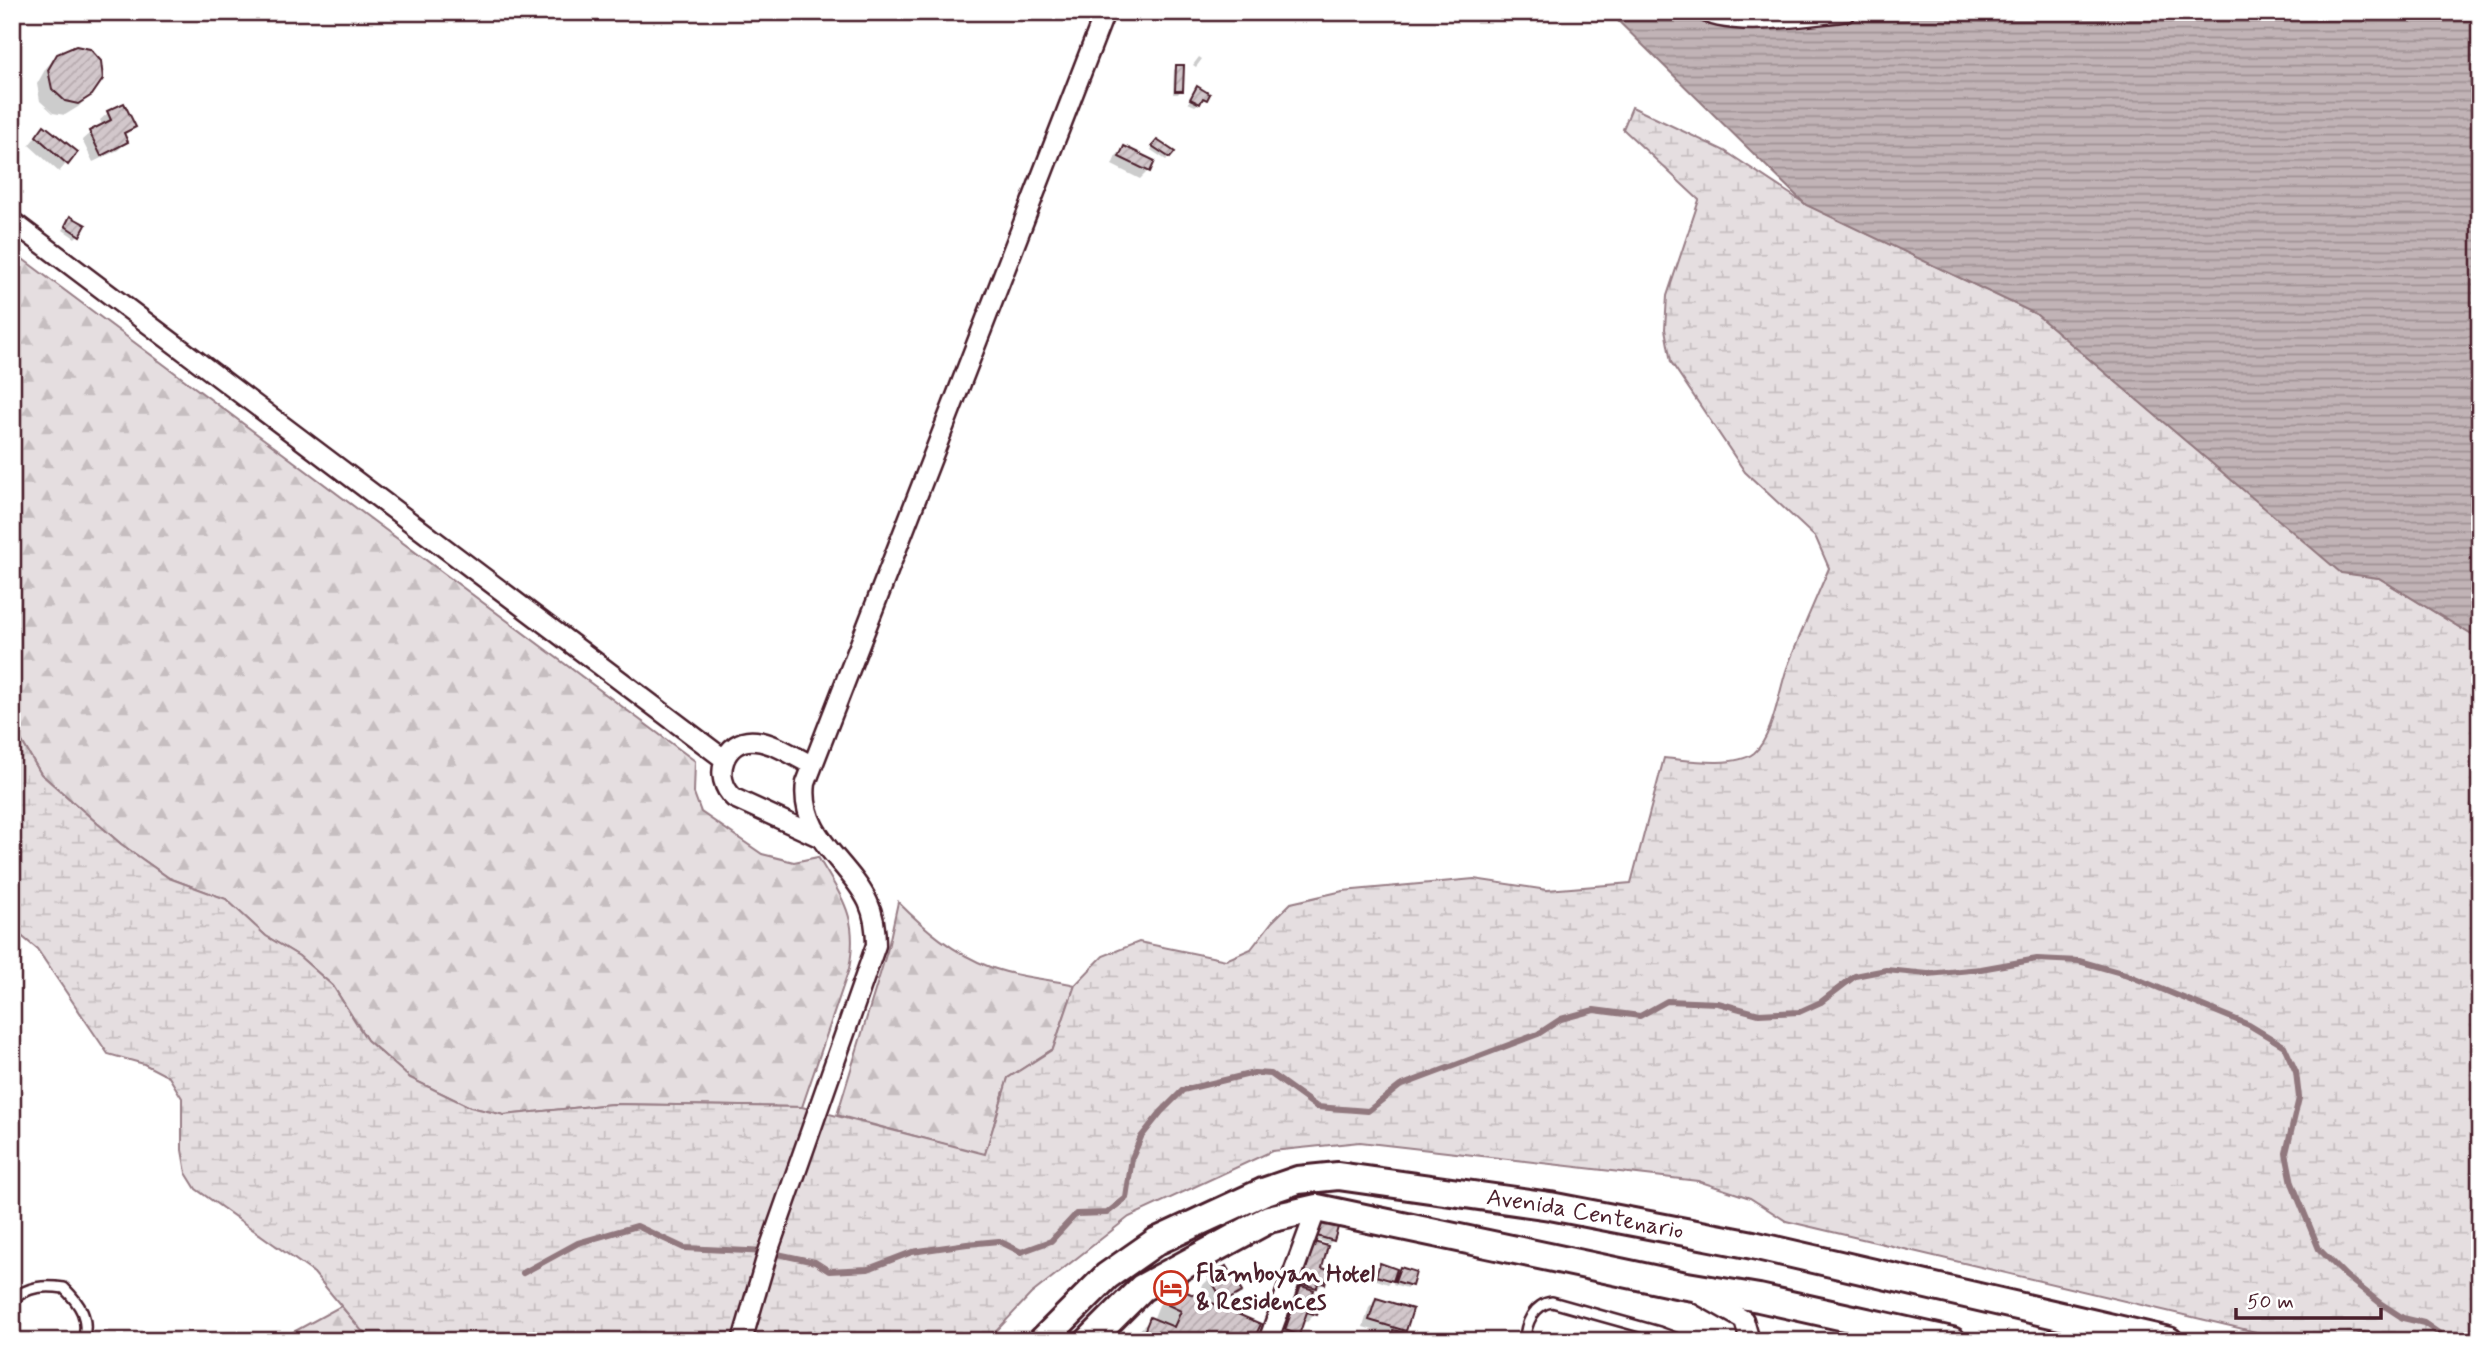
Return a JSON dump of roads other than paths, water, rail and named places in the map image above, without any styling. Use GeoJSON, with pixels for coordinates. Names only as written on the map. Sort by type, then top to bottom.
{"type":"FeatureCollection","features":[{"type":"Feature","properties":{"kind":"main road","name":"Avenida Centenario"},"geometry":{"type":"LineString","coordinates":[[1042,1341],[1107,1276],[1157,1241],[1263,1192],[1298,1180],[1338,1176],[1550,1206],[1754,1245],[2169,1341]]}},
{"type":"Feature","properties":{"kind":"main road","name":"Avenida Centenario"},"geometry":{"type":"LineString","coordinates":[[1089,1341],[1142,1288],[1269,1219],[1317,1208],[1681,1285],[1759,1298],[1952,1341]]}},
{"type":"Feature","properties":{"kind":"street"},"geometry":{"type":"LineString","coordinates":[[742,1341],[768,1252],[876,945],[876,931],[868,902],[818,837],[806,809],[806,783],[1105,12]]}},
{"type":"Feature","properties":{"kind":"street"},"geometry":{"type":"LineString","coordinates":[[12,221],[724,760]]}},
{"type":"Feature","properties":{"kind":"street"},"geometry":{"type":"LineString","coordinates":[[812,765],[765,743],[754,741],[738,744],[724,760],[722,780],[726,790],[734,798],[818,837]]}},
{"type":"Feature","properties":{"kind":"street"},"geometry":{"type":"LineString","coordinates":[[1268,1341],[1317,1208]]}},
{"type":"Feature","properties":{"kind":"street"},"geometry":{"type":"LineString","coordinates":[[1681,1285],[1731,1310],[1744,1320],[1750,1341]]}},
{"type":"Feature","properties":{"kind":"lane"},"geometry":{"type":"LineString","coordinates":[[1697,12],[1709,20],[1753,24],[1803,16],[1848,16]]}},
{"type":"Feature","properties":{"kind":"lane"},"geometry":{"type":"LineString","coordinates":[[12,1300],[24,1291],[36,1287],[64,1288],[76,1300],[86,1319],[83,1341]]}},
{"type":"Feature","properties":{"kind":"lane"},"geometry":{"type":"LineString","coordinates":[[1525,1341],[1530,1318],[1544,1303],[1552,1302],[1683,1341]]}},
{"type":"Feature","properties":{"kind":"waterway"},"geometry":{"type":"LineString","coordinates":[[523,1273],[578,1243],[637,1226],[684,1248],[768,1252],[815,1262],[829,1271],[868,1269],[912,1252],[967,1244],[999,1241],[1021,1252],[1051,1241],[1076,1214],[1107,1213],[1126,1198],[1132,1158],[1141,1137],[1183,1090],[1254,1073],[1271,1074],[1317,1107],[1368,1111],[1400,1086],[1538,1034],[1561,1019],[1594,1010],[1640,1016],[1667,1001],[1718,1003],[1759,1014],[1799,1012],[1821,1002],[1855,976],[1886,970],[1928,974],[1981,969],[2037,959],[2079,961],[2125,974],[2249,1025],[2284,1046],[2296,1072],[2299,1098],[2286,1153],[2292,1183],[2319,1249],[2346,1276],[2380,1303],[2403,1318],[2424,1323],[2450,1341]]}},
{"type":"Feature","properties":{"kind":"place","name":"Flamboyan Hotel & Residences"},"geometry":{"type":"Point","coordinates":[1171,1288]}}]}
